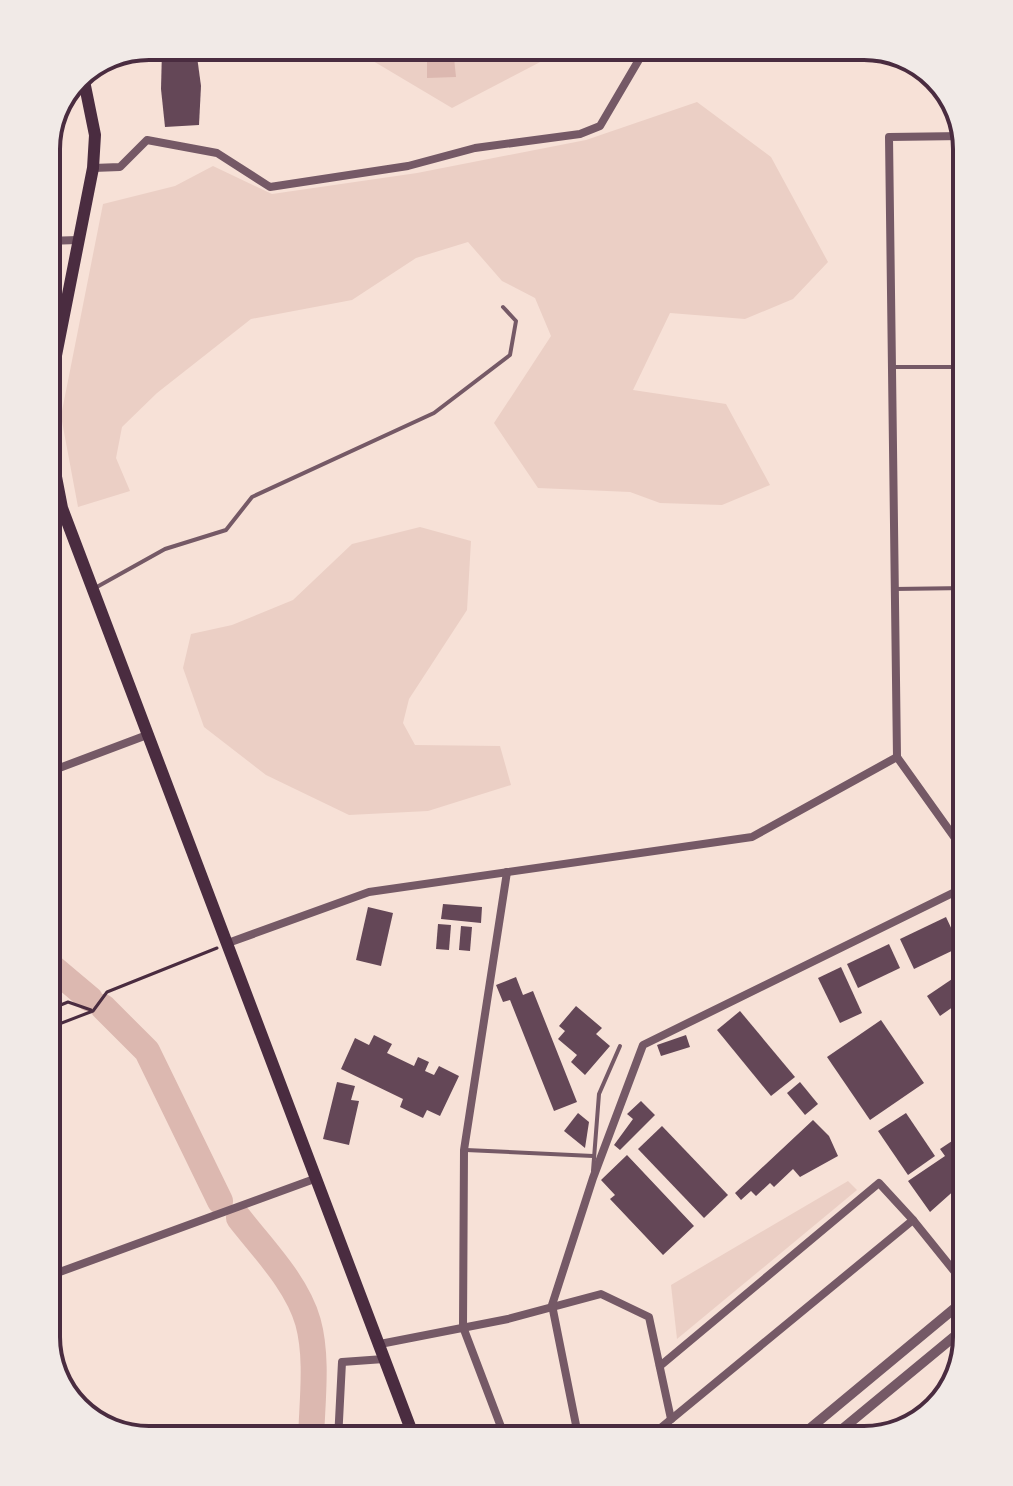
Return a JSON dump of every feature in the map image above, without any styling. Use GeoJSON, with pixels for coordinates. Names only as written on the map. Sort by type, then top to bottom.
{"type":"FeatureCollection","features":[{"type":"Feature","properties":{"kind":"main road"},"geometry":{"type":"LineString","coordinates":[[60,333],[93,168],[95,135],[85,87]]}},
{"type":"Feature","properties":{"kind":"main road"},"geometry":{"type":"LineString","coordinates":[[60,498],[410,1426]]}},
{"type":"Feature","properties":{"kind":"street"},"geometry":{"type":"LineString","coordinates":[[93,168],[120,167],[147,140],[217,153],[270,187],[408,166],[475,148],[580,134],[600,126],[639,60]]}},
{"type":"Feature","properties":{"kind":"street"},"geometry":{"type":"LineString","coordinates":[[952,136],[889,137],[897,757],[953,835]]}},
{"type":"Feature","properties":{"kind":"street"},"geometry":{"type":"LineString","coordinates":[[60,241],[78,240]]}},
{"type":"Feature","properties":{"kind":"street"},"geometry":{"type":"LineString","coordinates":[[60,768],[147,735]]}},
{"type":"Feature","properties":{"kind":"street"},"geometry":{"type":"LineString","coordinates":[[228,943],[369,892],[752,837],[897,757]]}},
{"type":"Feature","properties":{"kind":"street"},"geometry":{"type":"LineString","coordinates":[[501,1426],[463,1327],[464,1150],[507,872]]}},
{"type":"Feature","properties":{"kind":"street"},"geometry":{"type":"LineString","coordinates":[[576,1426],[552,1305],[593,1178],[643,1045],[953,893]]}},
{"type":"Feature","properties":{"kind":"street"},"geometry":{"type":"LineString","coordinates":[[60,1272],[317,1178]]}},
{"type":"Feature","properties":{"kind":"street"},"geometry":{"type":"LineString","coordinates":[[660,1366],[879,1183],[953,1270]]}},
{"type":"Feature","properties":{"kind":"street"},"geometry":{"type":"LineString","coordinates":[[663,1426],[913,1220]]}},
{"type":"Feature","properties":{"kind":"street"},"geometry":{"type":"LineString","coordinates":[[380,1344],[508,1319],[601,1294],[649,1317],[671,1419]]}},
{"type":"Feature","properties":{"kind":"street"},"geometry":{"type":"LineString","coordinates":[[813,1426],[953,1310]]}},
{"type":"Feature","properties":{"kind":"street"},"geometry":{"type":"LineString","coordinates":[[846,1426],[953,1338]]}},
{"type":"Feature","properties":{"kind":"street"},"geometry":{"type":"LineString","coordinates":[[339,1426],[342,1362],[384,1359]]}},
{"type":"Feature","properties":{"kind":"lane"},"geometry":{"type":"LineString","coordinates":[[93,589],[165,549],[226,530],[252,497],[434,413],[510,355],[516,321],[503,307]]}},
{"type":"Feature","properties":{"kind":"lane"},"geometry":{"type":"LineString","coordinates":[[890,367],[953,367]]}},
{"type":"Feature","properties":{"kind":"lane"},"geometry":{"type":"LineString","coordinates":[[894,589],[953,588]]}},
{"type":"Feature","properties":{"kind":"lane"},"geometry":{"type":"LineString","coordinates":[[593,1178],[599,1094],[620,1046]]}},
{"type":"Feature","properties":{"kind":"lane"},"geometry":{"type":"LineString","coordinates":[[464,1150],[593,1156]]}},
{"type":"Feature","properties":{"kind":"path"},"geometry":{"type":"LineString","coordinates":[[60,1024],[93,1011],[107,992],[228,943]]}},
{"type":"Feature","properties":{"kind":"path"},"geometry":{"type":"LineString","coordinates":[[60,1005],[68,1002],[93,1011]]}},
{"type":"Feature","properties":{"kind":"shaded area"},"geometry":{"type":"Polygon","coordinates":[[[371,60],[544,60],[452,108],[371,60]]]}},
{"type":"Feature","properties":{"kind":"shaded area"},"geometry":{"type":"Polygon","coordinates":[[[427,60],[454,60],[456,77],[427,78],[427,60]]]}},
{"type":"Feature","properties":{"kind":"shaded area"},"geometry":{"type":"Polygon","coordinates":[[[697,102],[771,157],[828,262],[793,299],[745,319],[670,313],[633,390],[726,404],[770,485],[722,505],[660,503],[630,492],[538,488],[494,423],[551,336],[535,298],[502,281],[468,242],[416,258],[352,300],[251,319],[157,393],[122,427],[116,458],[130,491],[78,507],[61,416],[103,204],[175,186],[213,166],[272,194],[417,173],[586,140],[697,102]]]}},
{"type":"Feature","properties":{"kind":"shaded area"},"geometry":{"type":"Polygon","coordinates":[[[420,527],[471,541],[467,610],[409,699],[403,723],[415,745],[500,746],[511,785],[428,811],[349,815],[266,775],[204,727],[183,668],[191,634],[232,625],[293,600],[352,544],[420,527]]]}},
{"type":"Feature","properties":{"kind":"shaded area"},"geometry":{"type":"Polygon","coordinates":[[[848,1181],[857,1190],[677,1339],[671,1285],[848,1181]]]}},
{"type":"Feature","properties":{"kind":"building"},"geometry":{"type":"Polygon","coordinates":[[[162,60],[197,60],[201,86],[199,125],[165,127],[162,60]]]}},
{"type":"Feature","properties":{"kind":"building"},"geometry":{"type":"Polygon","coordinates":[[[443,904],[482,907],[481,923],[441,919],[443,904]]]}},
{"type":"Feature","properties":{"kind":"building"},"geometry":{"type":"Polygon","coordinates":[[[368,907],[393,913],[381,966],[356,960],[368,907]]]}},
{"type":"Feature","properties":{"kind":"building"},"geometry":{"type":"Polygon","coordinates":[[[946,917],[953,932],[953,950],[914,969],[900,939],[946,917]]]}},
{"type":"Feature","properties":{"kind":"building"},"geometry":{"type":"Polygon","coordinates":[[[438,924],[451,925],[449,950],[436,949],[438,924]]]}},
{"type":"Feature","properties":{"kind":"building"},"geometry":{"type":"Polygon","coordinates":[[[461,926],[472,927],[470,951],[459,950],[461,926]]]}},
{"type":"Feature","properties":{"kind":"building"},"geometry":{"type":"Polygon","coordinates":[[[889,944],[900,968],[858,988],[847,964],[889,944]]]}},
{"type":"Feature","properties":{"kind":"building"},"geometry":{"type":"Polygon","coordinates":[[[841,967],[862,1013],[840,1023],[818,978],[841,967]]]}},
{"type":"Feature","properties":{"kind":"building"},"geometry":{"type":"Polygon","coordinates":[[[516,977],[523,995],[533,991],[577,1102],[554,1111],[510,1000],[503,1002],[496,985],[516,977]]]}},
{"type":"Feature","properties":{"kind":"building"},"geometry":{"type":"Polygon","coordinates":[[[953,978],[953,1007],[940,1016],[927,996],[953,978]]]}},
{"type":"Feature","properties":{"kind":"building"},"geometry":{"type":"Polygon","coordinates":[[[576,1006],[602,1028],[596,1034],[610,1046],[585,1075],[571,1062],[577,1055],[558,1039],[565,1031],[559,1026],[576,1006]]]}},
{"type":"Feature","properties":{"kind":"building"},"geometry":{"type":"Polygon","coordinates":[[[740,1011],[795,1077],[771,1096],[717,1030],[740,1011]]]}},
{"type":"Feature","properties":{"kind":"building"},"geometry":{"type":"Polygon","coordinates":[[[881,1020],[924,1083],[870,1120],[827,1057],[881,1020]]]}},
{"type":"Feature","properties":{"kind":"building"},"geometry":{"type":"Polygon","coordinates":[[[374,1035],[392,1044],[387,1053],[414,1066],[418,1057],[429,1062],[425,1071],[434,1075],[439,1066],[459,1076],[440,1116],[427,1110],[423,1118],[400,1107],[403,1099],[341,1069],[355,1038],[369,1045],[374,1035]]]}},
{"type":"Feature","properties":{"kind":"building"},"geometry":{"type":"Polygon","coordinates":[[[686,1035],[690,1047],[661,1056],[657,1045],[686,1035]]]}},
{"type":"Feature","properties":{"kind":"building"},"geometry":{"type":"Polygon","coordinates":[[[337,1082],[355,1086],[351,1100],[359,1101],[349,1145],[323,1139],[337,1082]]]}},
{"type":"Feature","properties":{"kind":"building"},"geometry":{"type":"Polygon","coordinates":[[[800,1082],[818,1104],[805,1115],[787,1093],[800,1082]]]}},
{"type":"Feature","properties":{"kind":"building"},"geometry":{"type":"Polygon","coordinates":[[[641,1101],[655,1115],[620,1150],[614,1145],[633,1119],[627,1114],[641,1101]]]}},
{"type":"Feature","properties":{"kind":"building"},"geometry":{"type":"Polygon","coordinates":[[[578,1113],[589,1122],[585,1148],[564,1131],[578,1113]]]}},
{"type":"Feature","properties":{"kind":"building"},"geometry":{"type":"Polygon","coordinates":[[[906,1113],[935,1156],[908,1175],[878,1131],[906,1113]]]}},
{"type":"Feature","properties":{"kind":"building"},"geometry":{"type":"Polygon","coordinates":[[[813,1120],[829,1136],[838,1156],[800,1177],[793,1169],[774,1187],[770,1183],[756,1196],[751,1191],[741,1200],[735,1193],[813,1120]]]}},
{"type":"Feature","properties":{"kind":"building"},"geometry":{"type":"Polygon","coordinates":[[[662,1126],[728,1195],[704,1218],[638,1149],[662,1126]]]}},
{"type":"Feature","properties":{"kind":"building"},"geometry":{"type":"Polygon","coordinates":[[[953,1140],[953,1191],[930,1212],[908,1181],[945,1156],[940,1149],[953,1140]]]}},
{"type":"Feature","properties":{"kind":"building"},"geometry":{"type":"Polygon","coordinates":[[[627,1155],[694,1226],[663,1255],[610,1199],[615,1195],[601,1180],[627,1155]]]}},
{"type":"Feature","properties":{"kind":"waterway"},"geometry":{"type":"LineString","coordinates":[[60,974],[90,999]]}},
{"type":"Feature","properties":{"kind":"waterway"},"geometry":{"type":"LineString","coordinates":[[103,1007],[147,1051],[220,1201]]}},
{"type":"Feature","properties":{"kind":"waterway"},"geometry":{"type":"LineString","coordinates":[[239,1218],[288,1280],[308,1322],[314,1365],[312,1426]]}}]}
